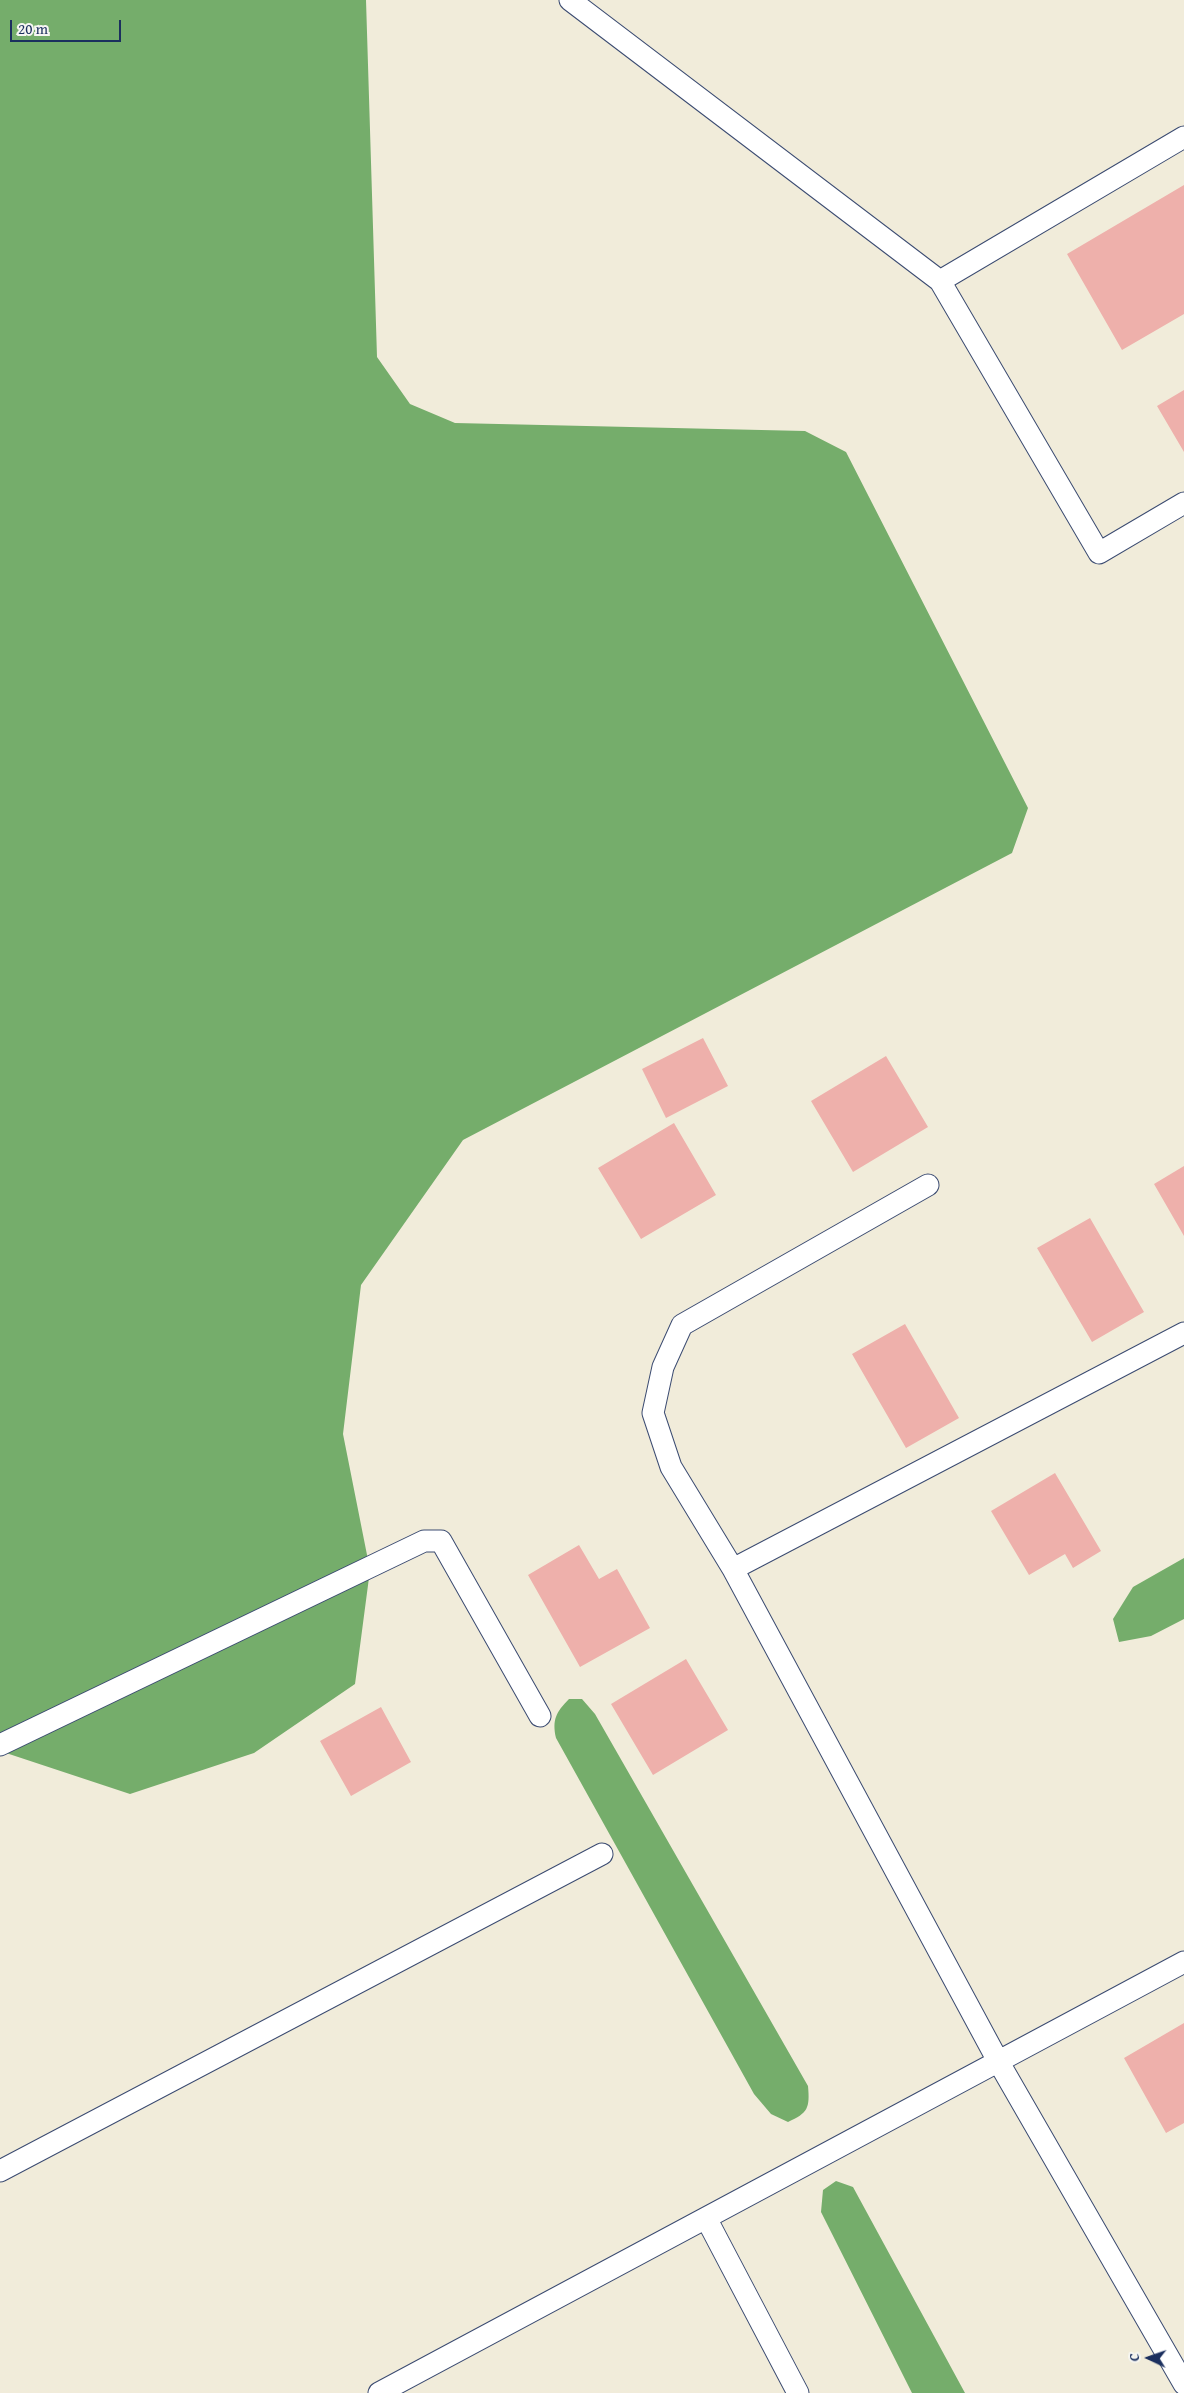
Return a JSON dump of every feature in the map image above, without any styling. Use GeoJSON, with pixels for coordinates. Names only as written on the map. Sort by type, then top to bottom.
{"type":"FeatureCollection","features":[{"type":"Feature","properties":{"kind":"lane"},"geometry":{"type":"LineString","coordinates":[[570,0],[940,281],[1099,553],[1184,503]]}},
{"type":"Feature","properties":{"kind":"lane"},"geometry":{"type":"LineString","coordinates":[[940,281],[1184,137]]}},
{"type":"Feature","properties":{"kind":"lane"},"geometry":{"type":"LineString","coordinates":[[928,1185],[682,1325],[663,1368],[653,1412],[671,1467],[733,1569],[998,2062],[1184,2384]]}},
{"type":"Feature","properties":{"kind":"lane"},"geometry":{"type":"LineString","coordinates":[[733,1569],[1184,1334]]}},
{"type":"Feature","properties":{"kind":"lane"},"geometry":{"type":"LineString","coordinates":[[0,1745],[424,1541],[441,1541],[540,1716]]}},
{"type":"Feature","properties":{"kind":"lane"},"geometry":{"type":"LineString","coordinates":[[0,2171],[602,1854]]}},
{"type":"Feature","properties":{"kind":"lane"},"geometry":{"type":"LineString","coordinates":[[378,2393],[1184,1962]]}},
{"type":"Feature","properties":{"kind":"lane"},"geometry":{"type":"LineString","coordinates":[[706,2218],[798,2393]]}},
{"type":"Feature","properties":{"kind":"green space"},"geometry":{"type":"Polygon","coordinates":[[[0,0],[366,0],[377,357],[410,404],[455,423],[805,431],[846,452],[1028,808],[1012,853],[463,1140],[361,1285],[343,1434],[370,1570],[355,1684],[254,1753],[130,1794],[0,1751],[0,0]]]}},
{"type":"Feature","properties":{"kind":"green space"},"geometry":{"type":"Polygon","coordinates":[[[1184,1558],[1184,1619],[1151,1636],[1119,1642],[1113,1619],[1133,1587],[1184,1558]]]}},
{"type":"Feature","properties":{"kind":"green space"},"geometry":{"type":"Polygon","coordinates":[[[569,1699],[582,1699],[595,1714],[808,2086],[808,2105],[804,2112],[795,2119],[788,2122],[771,2114],[754,2094],[556,1738],[556,1717],[569,1699]]]}},
{"type":"Feature","properties":{"kind":"green space"},"geometry":{"type":"Polygon","coordinates":[[[836,2181],[853,2187],[965,2393],[912,2393],[821,2212],[823,2190],[836,2181]]]}},
{"type":"Feature","properties":{"kind":"building"},"geometry":{"type":"Polygon","coordinates":[[[1184,185],[1184,314],[1122,350],[1067,254],[1184,185]]]}},
{"type":"Feature","properties":{"kind":"building"},"geometry":{"type":"Polygon","coordinates":[[[1184,390],[1184,452],[1157,406],[1184,390]]]}},
{"type":"Feature","properties":{"kind":"building"},"geometry":{"type":"Polygon","coordinates":[[[703,1038],[728,1086],[666,1118],[642,1069],[703,1038]]]}},
{"type":"Feature","properties":{"kind":"building"},"geometry":{"type":"Polygon","coordinates":[[[886,1056],[928,1127],[853,1172],[811,1101],[886,1056]]]}},
{"type":"Feature","properties":{"kind":"building"},"geometry":{"type":"Polygon","coordinates":[[[674,1123],[716,1195],[641,1239],[598,1168],[674,1123]]]}},
{"type":"Feature","properties":{"kind":"building"},"geometry":{"type":"Polygon","coordinates":[[[1184,1166],[1184,1236],[1154,1184],[1184,1166]]]}},
{"type":"Feature","properties":{"kind":"building"},"geometry":{"type":"Polygon","coordinates":[[[1090,1218],[1144,1312],[1092,1342],[1037,1248],[1090,1218]]]}},
{"type":"Feature","properties":{"kind":"building"},"geometry":{"type":"Polygon","coordinates":[[[905,1324],[959,1418],[906,1448],[852,1354],[905,1324]]]}},
{"type":"Feature","properties":{"kind":"building"},"geometry":{"type":"Polygon","coordinates":[[[1055,1473],[1101,1551],[1073,1568],[1065,1554],[1029,1575],[991,1511],[1055,1473]]]}},
{"type":"Feature","properties":{"kind":"building"},"geometry":{"type":"Polygon","coordinates":[[[579,1545],[599,1579],[617,1569],[650,1628],[580,1667],[528,1575],[579,1545]]]}},
{"type":"Feature","properties":{"kind":"building"},"geometry":{"type":"Polygon","coordinates":[[[686,1659],[728,1730],[653,1775],[611,1704],[686,1659]]]}},
{"type":"Feature","properties":{"kind":"building"},"geometry":{"type":"Polygon","coordinates":[[[381,1707],[411,1762],[351,1796],[320,1741],[381,1707]]]}},
{"type":"Feature","properties":{"kind":"building"},"geometry":{"type":"Polygon","coordinates":[[[1184,2023],[1184,2123],[1166,2133],[1124,2058],[1184,2023]]]}}]}
